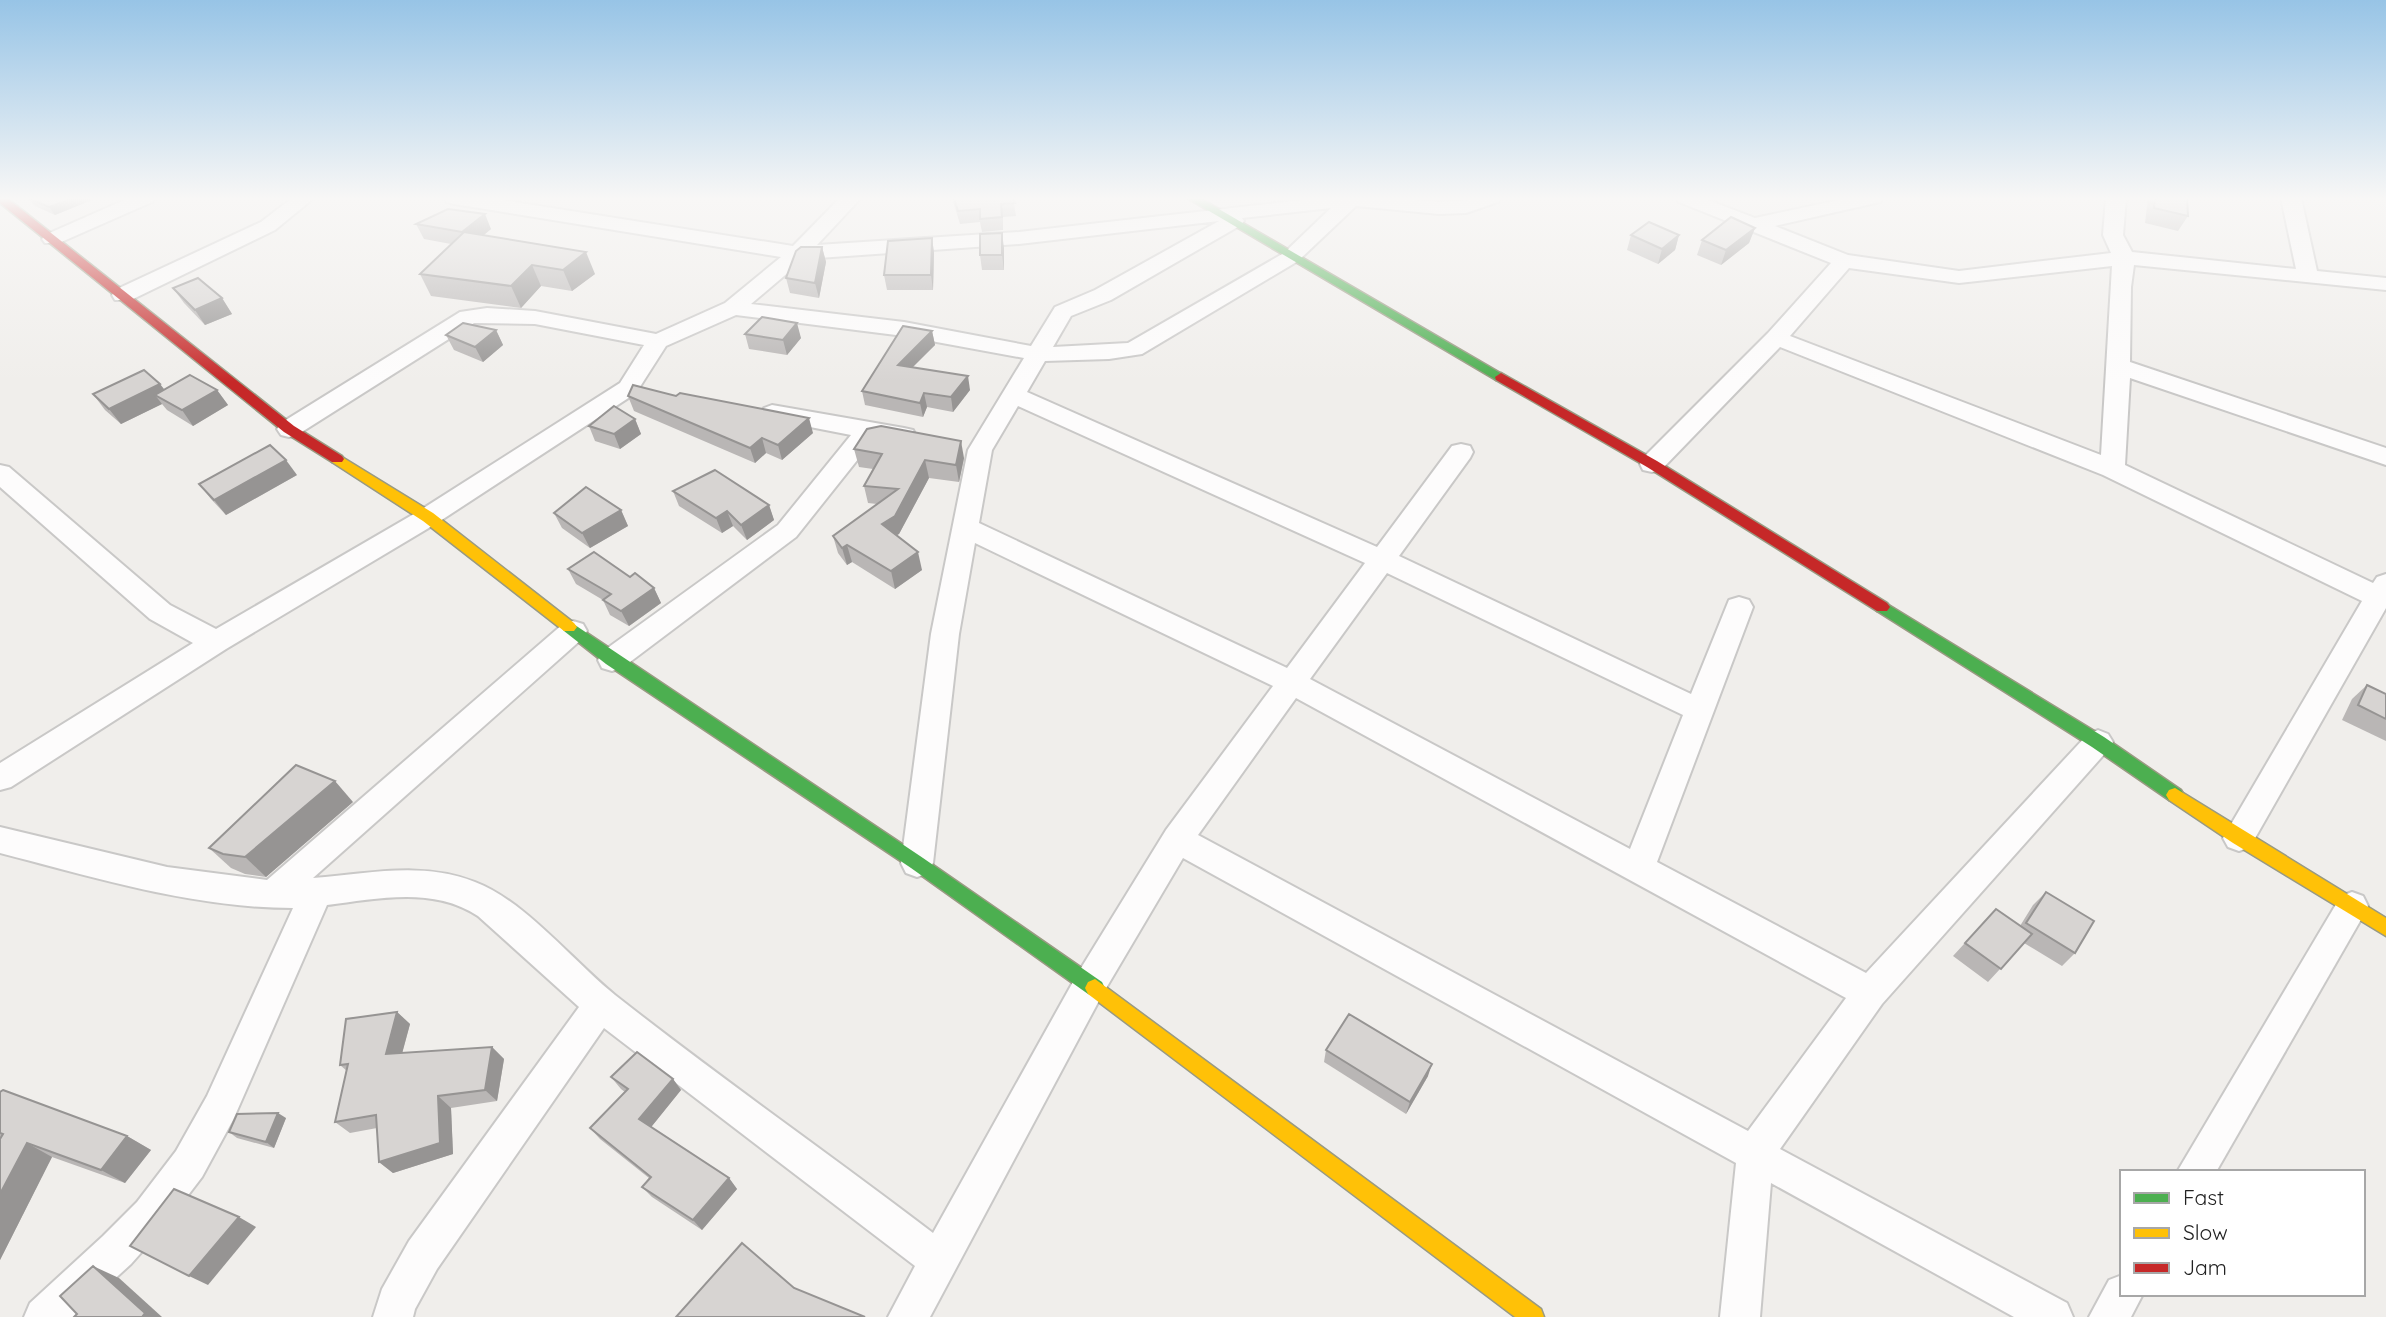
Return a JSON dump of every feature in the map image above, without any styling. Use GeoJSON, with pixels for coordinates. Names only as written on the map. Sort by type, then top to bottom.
{"type":"FeatureCollection","features":[{"type":"Feature","properties":{"kind":"street"},"geometry":{"type":"LineString","coordinates":[[78,259],[289,429],[428,517],[612,660],[917,863],[1090,984],[1533,1317]]}},
{"type":"Feature","properties":{"kind":"street"},"geometry":{"type":"LineString","coordinates":[[123,295],[198,259]]}},
{"type":"Feature","properties":{"kind":"street"},"geometry":{"type":"LineString","coordinates":[[0,778],[216,642],[428,517],[628,388],[658,341],[733,308],[790,259]]}},
{"type":"Feature","properties":{"kind":"street"},"geometry":{"type":"LineString","coordinates":[[917,863],[945,634],[966,528],[968,448],[1012,394],[1063,312],[1103,295],[1160,259]]}},
{"type":"Feature","properties":{"kind":"street"},"geometry":{"type":"LineString","coordinates":[[733,308],[904,329],[1037,354],[1109,352],[1134,349],[1287,259]]}},
{"type":"Feature","properties":{"kind":"street"},"geometry":{"type":"LineString","coordinates":[[1295,259],[1652,464],[2098,742],[2239,838],[2386,929]]}},
{"type":"Feature","properties":{"kind":"street"},"geometry":{"type":"LineString","coordinates":[[1840,259],[1959,277],[2111,259]]}},
{"type":"Feature","properties":{"kind":"street"},"geometry":{"type":"LineString","coordinates":[[2112,469],[2119,366],[2120,287],[2124,259]]}},
{"type":"Feature","properties":{"kind":"street"},"geometry":{"type":"LineString","coordinates":[[2139,259],[2386,284]]}},
{"type":"Feature","properties":{"kind":"street"},"geometry":{"type":"LineString","coordinates":[[2304,259],[2308,276]]}},
{"type":"Feature","properties":{"kind":"street"},"geometry":{"type":"LineString","coordinates":[[1652,464],[1776,338],[1844,261]]}},
{"type":"Feature","properties":{"kind":"street"},"geometry":{"type":"LineString","coordinates":[[289,429],[468,317],[486,313],[546,320],[658,341]]}},
{"type":"Feature","properties":{"kind":"street"},"geometry":{"type":"LineString","coordinates":[[1776,338],[2112,469],[2383,591],[2239,838]]}},
{"type":"Feature","properties":{"kind":"street"},"geometry":{"type":"LineString","coordinates":[[2119,366],[2386,457]]}},
{"type":"Feature","properties":{"kind":"street"},"geometry":{"type":"LineString","coordinates":[[628,388],[654,393]]}},
{"type":"Feature","properties":{"kind":"street"},"geometry":{"type":"LineString","coordinates":[[1012,394],[1381,559],[1699,710]]}},
{"type":"Feature","properties":{"kind":"street"},"geometry":{"type":"LineString","coordinates":[[748,409],[930,441]]}},
{"type":"Feature","properties":{"kind":"street"},"geometry":{"type":"LineString","coordinates":[[612,660],[787,531],[868,430]]}},
{"type":"Feature","properties":{"kind":"street"},"geometry":{"type":"LineString","coordinates":[[908,1317],[1090,984],[1177,839],[1461,452]]}},
{"type":"Feature","properties":{"kind":"street"},"geometry":{"type":"LineString","coordinates":[[0,472],[160,612],[216,642]]}},
{"type":"Feature","properties":{"kind":"street"},"geometry":{"type":"LineString","coordinates":[[966,528],[1291,682],[1870,993]]}},
{"type":"Feature","properties":{"kind":"street"},"geometry":{"type":"LineString","coordinates":[[1639,867],[1739,607]]}},
{"type":"Feature","properties":{"kind":"street"},"geometry":{"type":"LineString","coordinates":[[272,895],[573,631]]}},
{"type":"Feature","properties":{"kind":"street"},"geometry":{"type":"LineString","coordinates":[[1740,1317],[1755,1153],[1870,993],[2098,742]]}},
{"type":"Feature","properties":{"kind":"street"},"geometry":{"type":"LineString","coordinates":[[1177,839],[2053,1317]]}},
{"type":"Feature","properties":{"kind":"street"},"geometry":{"type":"LineString","coordinates":[[0,840],[163,880],[233,892],[272,895],[362,885],[435,884],[468,893],[496,911],[601,1004],[938,1260]]}},
{"type":"Feature","properties":{"kind":"street"},"geometry":{"type":"LineString","coordinates":[[44,1317],[125,1242],[150,1215],[189,1164],[220,1108],[317,892]]}},
{"type":"Feature","properties":{"kind":"street"},"geometry":{"type":"LineString","coordinates":[[2196,1170],[2352,906]]}},
{"type":"Feature","properties":{"kind":"street"},"geometry":{"type":"LineString","coordinates":[[393,1317],[396,1303],[423,1255],[601,1004]]}},
{"type":"Feature","properties":{"kind":"street"},"geometry":{"type":"LineString","coordinates":[[2109,1317],[2122,1296]]}},
{"type":"Feature","properties":{"kind":"building"},"geometry":{"type":"Polygon","coordinates":[[[435,259],[576,259],[563,270],[532,265],[511,286],[420,274],[435,259]]]}},
{"type":"Feature","properties":{"kind":"building"},"geometry":{"type":"Polygon","coordinates":[[[793,259],[820,259],[815,283],[786,278],[793,259]]]}},
{"type":"Feature","properties":{"kind":"building"},"geometry":{"type":"Polygon","coordinates":[[[886,259],[931,259],[931,275],[884,275],[886,259]]]}},
{"type":"Feature","properties":{"kind":"building"},"geometry":{"type":"Polygon","coordinates":[[[198,278],[222,298],[195,310],[173,288],[198,278]]]}},
{"type":"Feature","properties":{"kind":"building"},"geometry":{"type":"Polygon","coordinates":[[[762,317],[797,323],[783,340],[745,334],[762,317]]]}},
{"type":"Feature","properties":{"kind":"building"},"geometry":{"type":"Polygon","coordinates":[[[463,323],[496,330],[475,347],[446,335],[463,323]]]}},
{"type":"Feature","properties":{"kind":"building"},"geometry":{"type":"Polygon","coordinates":[[[903,326],[932,331],[898,365],[968,376],[951,397],[924,393],[920,403],[862,391],[903,326]]]}},
{"type":"Feature","properties":{"kind":"building"},"geometry":{"type":"Polygon","coordinates":[[[144,370],[160,384],[109,409],[93,394],[144,370]]]}},
{"type":"Feature","properties":{"kind":"building"},"geometry":{"type":"Polygon","coordinates":[[[190,375],[217,390],[182,410],[155,395],[190,375]]]}},
{"type":"Feature","properties":{"kind":"building"},"geometry":{"type":"Polygon","coordinates":[[[633,385],[676,396],[680,393],[809,418],[778,445],[762,438],[750,448],[628,396],[633,385]]]}},
{"type":"Feature","properties":{"kind":"building"},"geometry":{"type":"Polygon","coordinates":[[[614,406],[635,419],[614,434],[589,426],[614,406]]]}},
{"type":"Feature","properties":{"kind":"building"},"geometry":{"type":"Polygon","coordinates":[[[881,426],[961,441],[956,465],[925,460],[895,516],[882,524],[918,552],[891,571],[847,545],[842,548],[833,536],[898,489],[864,486],[882,454],[854,449],[867,429],[881,426]]]}},
{"type":"Feature","properties":{"kind":"building"},"geometry":{"type":"Polygon","coordinates":[[[270,445],[286,460],[214,500],[199,484],[270,445]]]}},
{"type":"Feature","properties":{"kind":"building"},"geometry":{"type":"Polygon","coordinates":[[[715,470],[769,505],[741,525],[727,511],[716,518],[673,491],[715,470]]]}},
{"type":"Feature","properties":{"kind":"building"},"geometry":{"type":"Polygon","coordinates":[[[586,487],[621,510],[582,533],[554,513],[586,487]]]}},
{"type":"Feature","properties":{"kind":"building"},"geometry":{"type":"Polygon","coordinates":[[[594,552],[630,577],[635,573],[654,588],[621,611],[603,600],[611,594],[568,569],[594,552]]]}},
{"type":"Feature","properties":{"kind":"building"},"geometry":{"type":"Polygon","coordinates":[[[2367,685],[2386,694],[2386,719],[2358,705],[2367,685]]]}},
{"type":"Feature","properties":{"kind":"building"},"geometry":{"type":"Polygon","coordinates":[[[296,765],[335,781],[245,857],[223,854],[209,848],[296,765]]]}},
{"type":"Feature","properties":{"kind":"building"},"geometry":{"type":"Polygon","coordinates":[[[2046,892],[2094,921],[2075,953],[2026,923],[2046,892]]]}},
{"type":"Feature","properties":{"kind":"building"},"geometry":{"type":"Polygon","coordinates":[[[1996,909],[2032,934],[2001,969],[1965,943],[1996,909]]]}},
{"type":"Feature","properties":{"kind":"building"},"geometry":{"type":"Polygon","coordinates":[[[397,1012],[386,1054],[492,1047],[485,1090],[438,1096],[440,1143],[379,1162],[376,1115],[335,1122],[348,1064],[340,1065],[346,1019],[397,1012]]]}},
{"type":"Feature","properties":{"kind":"building"},"geometry":{"type":"Polygon","coordinates":[[[1349,1014],[1432,1064],[1410,1102],[1326,1050],[1349,1014]]]}},
{"type":"Feature","properties":{"kind":"building"},"geometry":{"type":"Polygon","coordinates":[[[637,1052],[673,1079],[639,1119],[729,1178],[693,1220],[642,1187],[651,1177],[590,1128],[628,1089],[611,1077],[637,1052]]]}},
{"type":"Feature","properties":{"kind":"building"},"geometry":{"type":"Polygon","coordinates":[[[3,1090],[127,1136],[101,1170],[27,1143],[0,1194],[0,1139],[3,1134],[0,1133],[0,1092],[3,1090]]]}},
{"type":"Feature","properties":{"kind":"building"},"geometry":{"type":"Polygon","coordinates":[[[278,1113],[266,1142],[229,1132],[237,1114],[278,1113]]]}},
{"type":"Feature","properties":{"kind":"building"},"geometry":{"type":"Polygon","coordinates":[[[174,1189],[239,1217],[189,1276],[130,1246],[174,1189]]]}},
{"type":"Feature","properties":{"kind":"building"},"geometry":{"type":"Polygon","coordinates":[[[742,1243],[794,1288],[865,1317],[676,1317],[742,1243]]]}},
{"type":"Feature","properties":{"kind":"building"},"geometry":{"type":"Polygon","coordinates":[[[93,1266],[145,1313],[142,1317],[74,1317],[77,1314],[60,1296],[93,1266]]]}},
{"type":"Feature","properties":{"kind":"traffic: fast"},"geometry":{"type":"LineString","coordinates":[[1299,259],[1501,377]]}},
{"type":"Feature","properties":{"kind":"traffic: fast"},"geometry":{"type":"LineString","coordinates":[[1882,607],[2098,742],[2175,795]]}},
{"type":"Feature","properties":{"kind":"traffic: fast"},"geometry":{"type":"LineString","coordinates":[[569,627],[612,660],[917,863],[1095,988]]}},
{"type":"Feature","properties":{"kind":"traffic: slow"},"geometry":{"type":"LineString","coordinates":[[337,459],[428,517],[569,627]]}},
{"type":"Feature","properties":{"kind":"traffic: slow"},"geometry":{"type":"LineString","coordinates":[[2175,795],[2239,838],[2386,928]]}},
{"type":"Feature","properties":{"kind":"traffic: slow"},"geometry":{"type":"LineString","coordinates":[[1095,988],[1533,1317]]}},
{"type":"Feature","properties":{"kind":"traffic: jam"},"geometry":{"type":"LineString","coordinates":[[78,259],[289,429],[337,459]]}},
{"type":"Feature","properties":{"kind":"traffic: jam"},"geometry":{"type":"LineString","coordinates":[[1501,377],[1652,464],[1882,607]]}}]}
